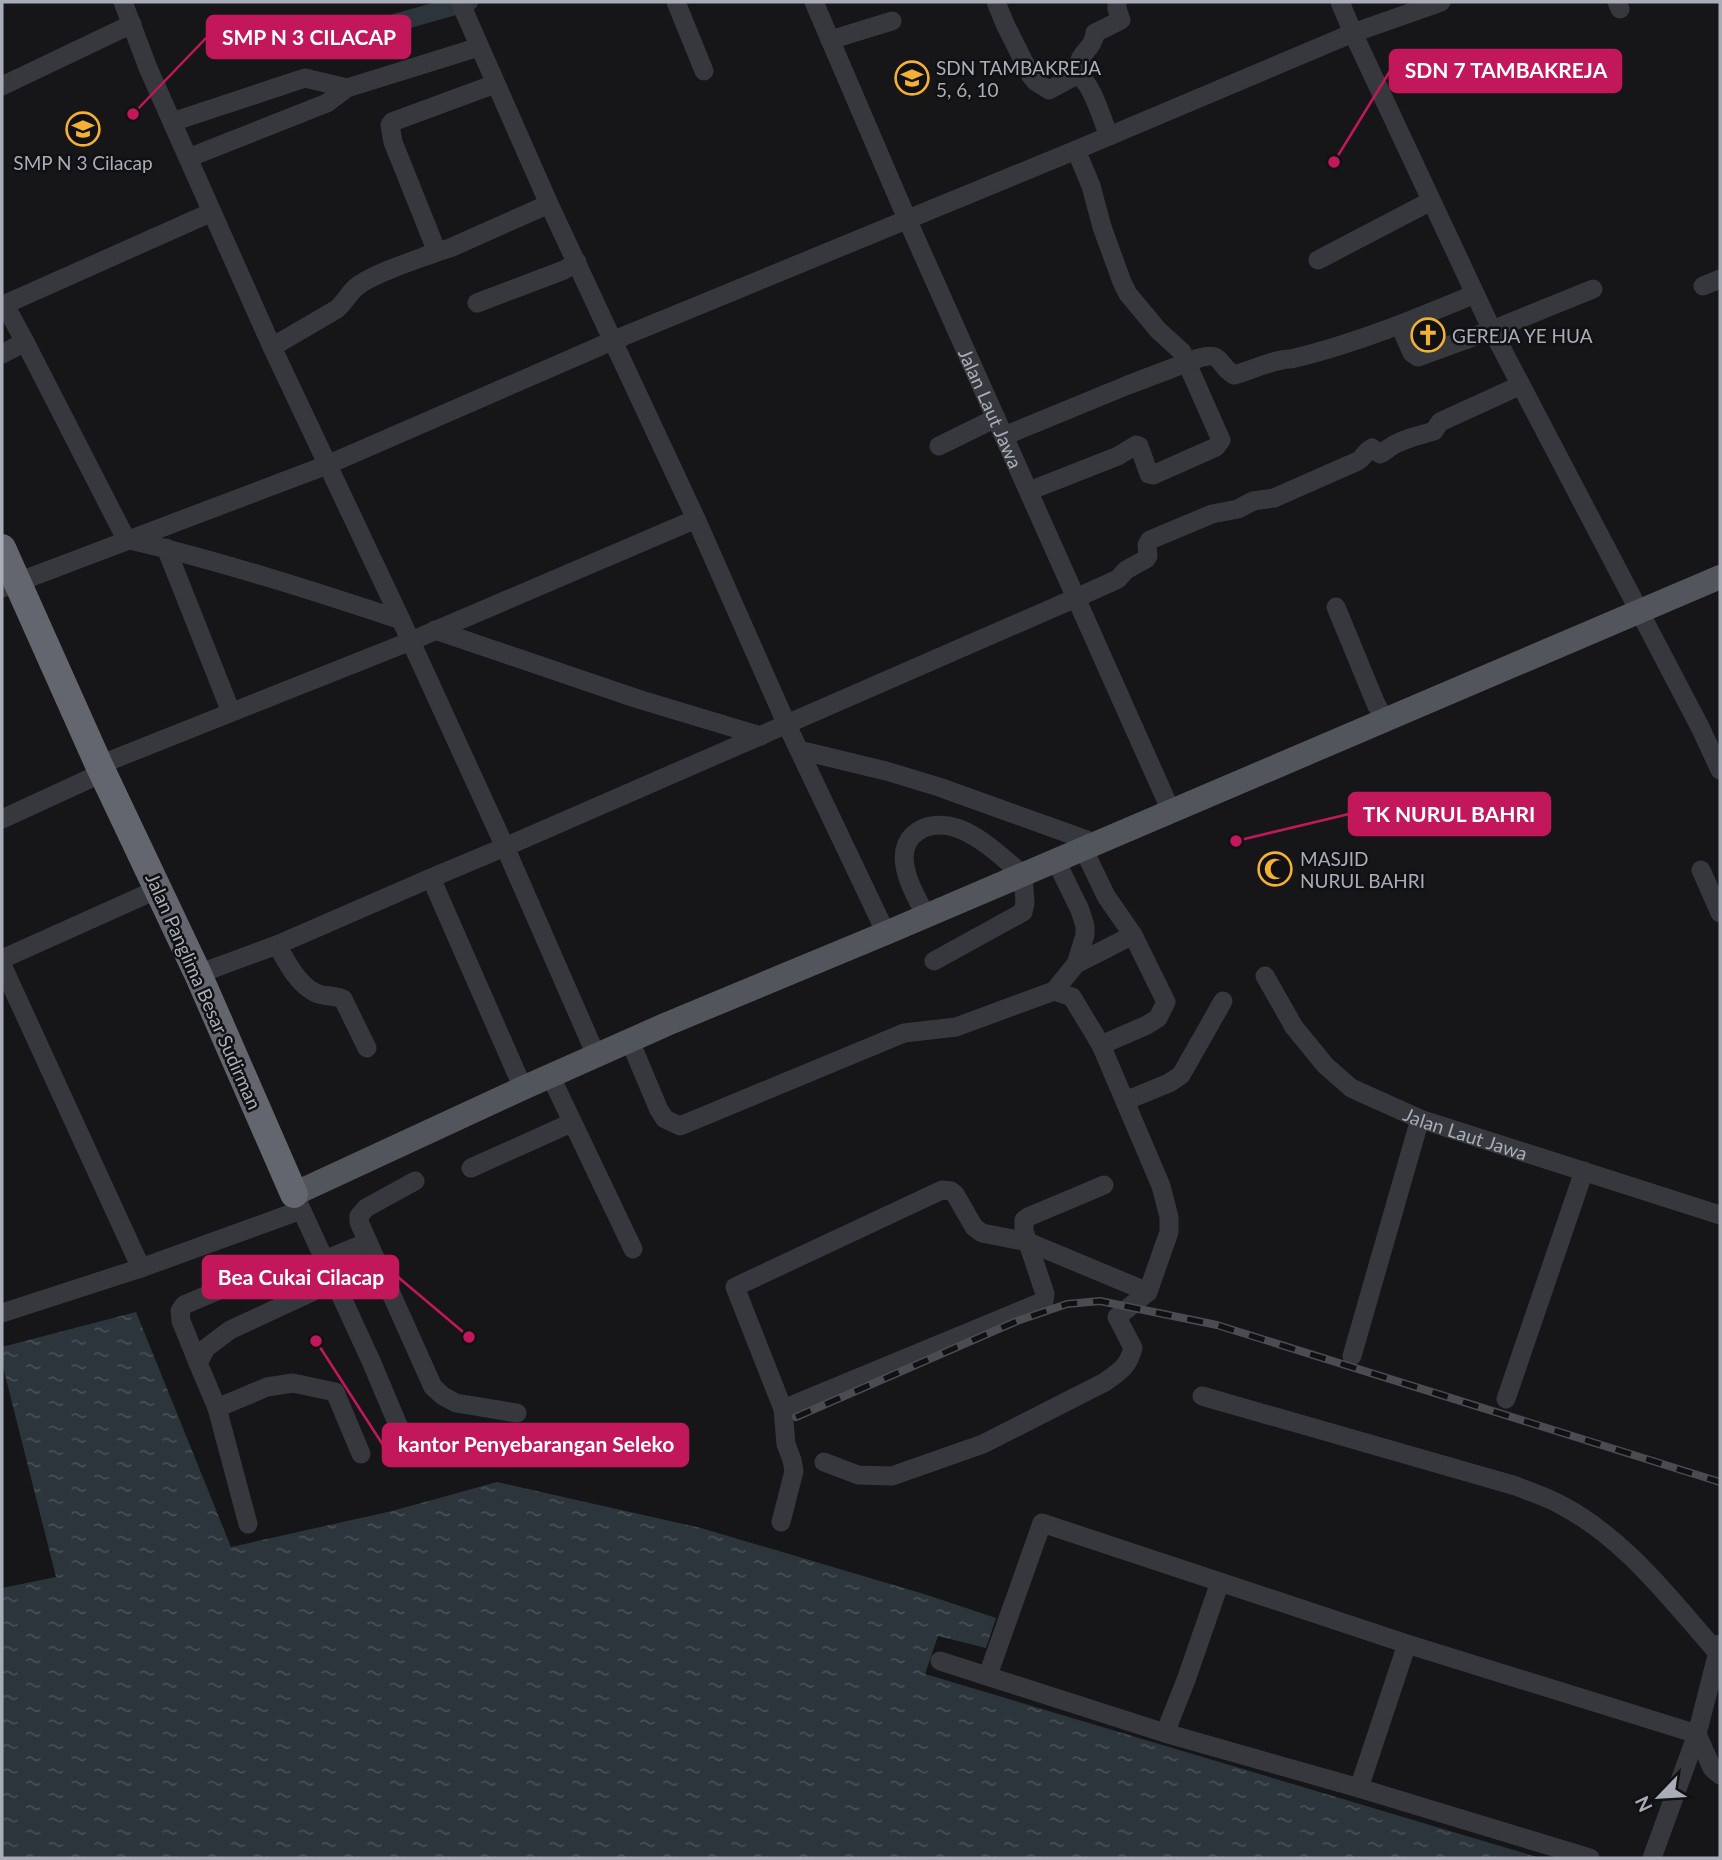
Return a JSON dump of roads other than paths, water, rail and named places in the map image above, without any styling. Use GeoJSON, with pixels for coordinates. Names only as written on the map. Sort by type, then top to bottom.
{"type":"FeatureCollection","features":[{"type":"Feature","properties":{"kind":"highway","name":"Jalan Panglima Besar Sudirman"},"geometry":{"type":"LineString","coordinates":[[2,548],[10,585],[198,974],[298,1202]]}},
{"type":"Feature","properties":{"kind":"main road"},"geometry":{"type":"LineString","coordinates":[[298,1202],[550,1075],[1720,577]]}},
{"type":"Feature","properties":{"kind":"street"},"geometry":{"type":"LineString","coordinates":[[123,2],[148,68],[272,347],[411,641],[596,1055]]}},
{"type":"Feature","properties":{"kind":"street"},"geometry":{"type":"LineString","coordinates":[[460,2],[549,204],[799,750],[886,933]]}},
{"type":"Feature","properties":{"kind":"street"},"geometry":{"type":"LineString","coordinates":[[676,2],[704,71]]}},
{"type":"Feature","properties":{"kind":"street","name":"Jalan Laut Jawa"},"geometry":{"type":"LineString","coordinates":[[814,2],[907,219],[1171,811]]}},
{"type":"Feature","properties":{"kind":"street"},"geometry":{"type":"LineString","coordinates":[[996,2],[1036,82],[1049,90],[1080,75],[1086,80],[1109,136]]}},
{"type":"Feature","properties":{"kind":"street"},"geometry":{"type":"LineString","coordinates":[[1077,75],[1077,64],[1094,41],[1095,33],[1121,20],[1117,2]]}},
{"type":"Feature","properties":{"kind":"street"},"geometry":{"type":"LineString","coordinates":[[1340,2],[1492,330],[1700,727],[1720,771]]}},
{"type":"Feature","properties":{"kind":"street"},"geometry":{"type":"LineString","coordinates":[[10,585],[327,465],[612,341],[1353,33],[1441,2]]}},
{"type":"Feature","properties":{"kind":"street"},"geometry":{"type":"LineString","coordinates":[[830,40],[892,20]]}},
{"type":"Feature","properties":{"kind":"street"},"geometry":{"type":"LineString","coordinates":[[2,86],[132,24]]}},
{"type":"Feature","properties":{"kind":"street"},"geometry":{"type":"LineString","coordinates":[[188,158],[327,103],[347,88],[479,47]]}},
{"type":"Feature","properties":{"kind":"street"},"geometry":{"type":"LineString","coordinates":[[172,122],[305,78],[347,88]]}},
{"type":"Feature","properties":{"kind":"street"},"geometry":{"type":"LineString","coordinates":[[437,252],[393,142],[390,125],[495,84]]}},
{"type":"Feature","properties":{"kind":"street"},"geometry":{"type":"LineString","coordinates":[[1029,491],[1118,456],[1136,445],[1139,446],[1150,475],[1216,446],[1221,440],[1179,348],[1158,330],[1128,295],[1076,150]]}},
{"type":"Feature","properties":{"kind":"street"},"geometry":{"type":"LineString","coordinates":[[1318,260],[1431,201]]}},
{"type":"Feature","properties":{"kind":"street"},"geometry":{"type":"LineString","coordinates":[[272,347],[337,309],[354,289],[367,280],[450,248],[549,204]]}},
{"type":"Feature","properties":{"kind":"street"},"geometry":{"type":"LineString","coordinates":[[126,539],[6,307],[8,303],[212,212]]}},
{"type":"Feature","properties":{"kind":"street"},"geometry":{"type":"LineString","coordinates":[[477,303],[564,270],[577,262]]}},
{"type":"Feature","properties":{"kind":"street"},"geometry":{"type":"LineString","coordinates":[[1400,326],[1412,354],[1418,357],[1593,289]]}},
{"type":"Feature","properties":{"kind":"street"},"geometry":{"type":"LineString","coordinates":[[939,446],[1210,355],[1217,358],[1234,376],[1283,358],[1314,354],[1400,326],[1475,295]]}},
{"type":"Feature","properties":{"kind":"street"},"geometry":{"type":"LineString","coordinates":[[2,354],[26,342]]}},
{"type":"Feature","properties":{"kind":"street"},"geometry":{"type":"LineString","coordinates":[[198,974],[277,945],[788,725],[1118,579],[1126,569],[1146,559],[1150,540],[1212,514],[1238,509],[1253,501],[1273,498],[1300,487],[1358,461],[1372,448],[1380,454],[1383,453],[1390,447],[1420,434],[1434,431],[1440,422],[1521,385]]}},
{"type":"Feature","properties":{"kind":"street"},"geometry":{"type":"LineString","coordinates":[[2,819],[100,769],[231,712],[411,641],[695,519]]}},
{"type":"Feature","properties":{"kind":"street"},"geometry":{"type":"LineString","coordinates":[[126,539],[295,584],[401,620]]}},
{"type":"Feature","properties":{"kind":"street"},"geometry":{"type":"LineString","coordinates":[[166,548],[231,712]]}},
{"type":"Feature","properties":{"kind":"street"},"geometry":{"type":"LineString","coordinates":[[1336,607],[1385,720]]}},
{"type":"Feature","properties":{"kind":"street"},"geometry":{"type":"LineString","coordinates":[[435,630],[638,699],[761,736]]}},
{"type":"Feature","properties":{"kind":"street"},"geometry":{"type":"LineString","coordinates":[[799,750],[939,787],[1089,846],[1106,897],[1133,935],[1166,1002],[1158,1018],[1147,1026],[1101,1045]]}},
{"type":"Feature","properties":{"kind":"street"},"geometry":{"type":"LineString","coordinates":[[926,916],[911,885],[904,853],[912,834],[921,828],[936,825],[957,828],[997,852],[1023,875],[1023,912],[934,961]]}},
{"type":"Feature","properties":{"kind":"street"},"geometry":{"type":"LineString","coordinates":[[629,1041],[659,1110],[665,1119],[680,1126],[904,1033],[956,1027],[1054,991],[1076,964],[1086,935],[1080,910],[1056,861]]}},
{"type":"Feature","properties":{"kind":"street"},"geometry":{"type":"LineString","coordinates":[[1701,870],[1716,889],[1720,913]]}},
{"type":"Feature","properties":{"kind":"street"},"geometry":{"type":"LineString","coordinates":[[431,878],[523,1088]]}},
{"type":"Feature","properties":{"kind":"street"},"geometry":{"type":"LineString","coordinates":[[2,959],[158,889]]}},
{"type":"Feature","properties":{"kind":"street"},"geometry":{"type":"LineString","coordinates":[[1076,964],[1133,935]]}},
{"type":"Feature","properties":{"kind":"street"},"geometry":{"type":"LineString","coordinates":[[277,945],[307,988],[316,993],[341,998],[367,1048]]}},
{"type":"Feature","properties":{"kind":"street"},"geometry":{"type":"LineString","coordinates":[[2,965],[141,1268]]}},
{"type":"Feature","properties":{"kind":"street","name":"Jalan Laut Jawa"},"geometry":{"type":"LineString","coordinates":[[1265,976],[1294,1027],[1325,1065],[1351,1088],[1420,1119],[1720,1215]]}},
{"type":"Feature","properties":{"kind":"street"},"geometry":{"type":"LineString","coordinates":[[824,1461],[858,1475],[892,1476],[983,1444],[1105,1382],[1122,1371],[1129,1361],[1133,1348],[1118,1317],[1148,1292],[1169,1232],[1169,1217],[1161,1186],[1101,1045],[1072,997],[1054,991]]}},
{"type":"Feature","properties":{"kind":"street"},"geometry":{"type":"LineString","coordinates":[[1125,1101],[1169,1083],[1181,1074],[1223,1002]]}},
{"type":"Feature","properties":{"kind":"street"},"geometry":{"type":"LineString","coordinates":[[550,1075],[633,1249]]}},
{"type":"Feature","properties":{"kind":"street"},"geometry":{"type":"LineString","coordinates":[[1352,1356],[1420,1119]]}},
{"type":"Feature","properties":{"kind":"street"},"geometry":{"type":"LineString","coordinates":[[471,1168],[571,1123]]}},
{"type":"Feature","properties":{"kind":"street"},"geometry":{"type":"LineString","coordinates":[[1506,1399],[1584,1171]]}},
{"type":"Feature","properties":{"kind":"street"},"geometry":{"type":"LineString","coordinates":[[415,1181],[366,1208],[359,1216],[359,1222],[433,1387],[456,1403],[517,1413]]}},
{"type":"Feature","properties":{"kind":"street"},"geometry":{"type":"LineString","coordinates":[[783,1409],[1044,1301],[1045,1294],[1024,1231],[1024,1220],[1104,1185]]}},
{"type":"Feature","properties":{"kind":"street"},"geometry":{"type":"LineString","coordinates":[[781,1522],[794,1471],[786,1444],[783,1409],[735,1287],[942,1190],[955,1194],[978,1231],[1028,1242],[1148,1292]]}},
{"type":"Feature","properties":{"kind":"street"},"geometry":{"type":"LineString","coordinates":[[2,1313],[141,1268],[298,1202]]}},
{"type":"Feature","properties":{"kind":"street","name":"Jalan Panglima Besar Sudirman"},"geometry":{"type":"LineString","coordinates":[[298,1202],[403,1437]]}},
{"type":"Feature","properties":{"kind":"street"},"geometry":{"type":"LineString","coordinates":[[198,1363],[206,1348],[230,1330],[312,1292],[322,1278],[324,1260],[368,1242]]}},
{"type":"Feature","properties":{"kind":"street"},"geometry":{"type":"LineString","coordinates":[[248,1524],[217,1408],[181,1321],[180,1311],[184,1305],[257,1274]]}},
{"type":"Feature","properties":{"kind":"street"},"geometry":{"type":"LineString","coordinates":[[217,1408],[267,1387],[293,1383],[335,1392],[361,1454]]}},
{"type":"Feature","properties":{"kind":"street"},"geometry":{"type":"LineString","coordinates":[[1202,1396],[1516,1486],[1560,1504],[1600,1529],[1636,1560],[1719,1649],[1697,1734],[1651,1858]]}},
{"type":"Feature","properties":{"kind":"street"},"geometry":{"type":"LineString","coordinates":[[988,1675],[1042,1522],[1407,1644],[1697,1734]]}},
{"type":"Feature","properties":{"kind":"street"},"geometry":{"type":"LineString","coordinates":[[1166,1733],[1220,1582]]}},
{"type":"Feature","properties":{"kind":"street"},"geometry":{"type":"LineString","coordinates":[[1359,1788],[1407,1644]]}},
{"type":"Feature","properties":{"kind":"street"},"geometry":{"type":"LineString","coordinates":[[940,1661],[1166,1733],[1590,1858]]}},
{"type":"Feature","properties":{"kind":"street"},"geometry":{"type":"LineString","coordinates":[[1697,1734],[1712,1768],[1720,1775]]}},
{"type":"Feature","properties":{"kind":"water"},"geometry":{"type":"Polygon","coordinates":[[[136,1312],[231,1547],[392,1511],[497,1482],[701,1528],[996,1618],[986,1648],[938,1636],[925,1674],[1540,1858],[2,1858],[2,1588],[56,1577],[2,1363],[2,1347],[136,1312]]]}},
{"type":"Feature","properties":{"kind":"waterway"},"geometry":{"type":"LineString","coordinates":[[306,48],[469,2]]}},
{"type":"Feature","properties":{"kind":"railway"},"geometry":{"type":"LineString","coordinates":[[796,1417],[1017,1321],[1067,1304],[1100,1301],[1217,1325],[1720,1482]]}},
{"type":"Feature","properties":{"kind":"place","name":"SDN TAMBAKREJA 5, 6, 10"},"geometry":{"type":"Point","coordinates":[912,78]}},
{"type":"Feature","properties":{"kind":"place","name":"SMP N 3 CILACAP"},"geometry":{"type":"Point","coordinates":[133,114]}},
{"type":"Feature","properties":{"kind":"place","name":"SMP N 3 Cilacap"},"geometry":{"type":"Point","coordinates":[83,129]}},
{"type":"Feature","properties":{"kind":"place","name":"SDN 7 TAMBAKREJA"},"geometry":{"type":"Point","coordinates":[1334,162]}},
{"type":"Feature","properties":{"kind":"place","name":"GEREJA YE HUA"},"geometry":{"type":"Point","coordinates":[1428,335]}},
{"type":"Feature","properties":{"kind":"place","name":"TK NURUL BAHRI"},"geometry":{"type":"Point","coordinates":[1236,841]}},
{"type":"Feature","properties":{"kind":"place","name":"MASJID NURUL BAHRI"},"geometry":{"type":"Point","coordinates":[1275,869]}},
{"type":"Feature","properties":{"kind":"place","name":"Bea Cukai Cilacap"},"geometry":{"type":"Point","coordinates":[469,1337]}},
{"type":"Feature","properties":{"kind":"place","name":"kantor Penyebarangan Seleko"},"geometry":{"type":"Point","coordinates":[316,1341]}}]}
